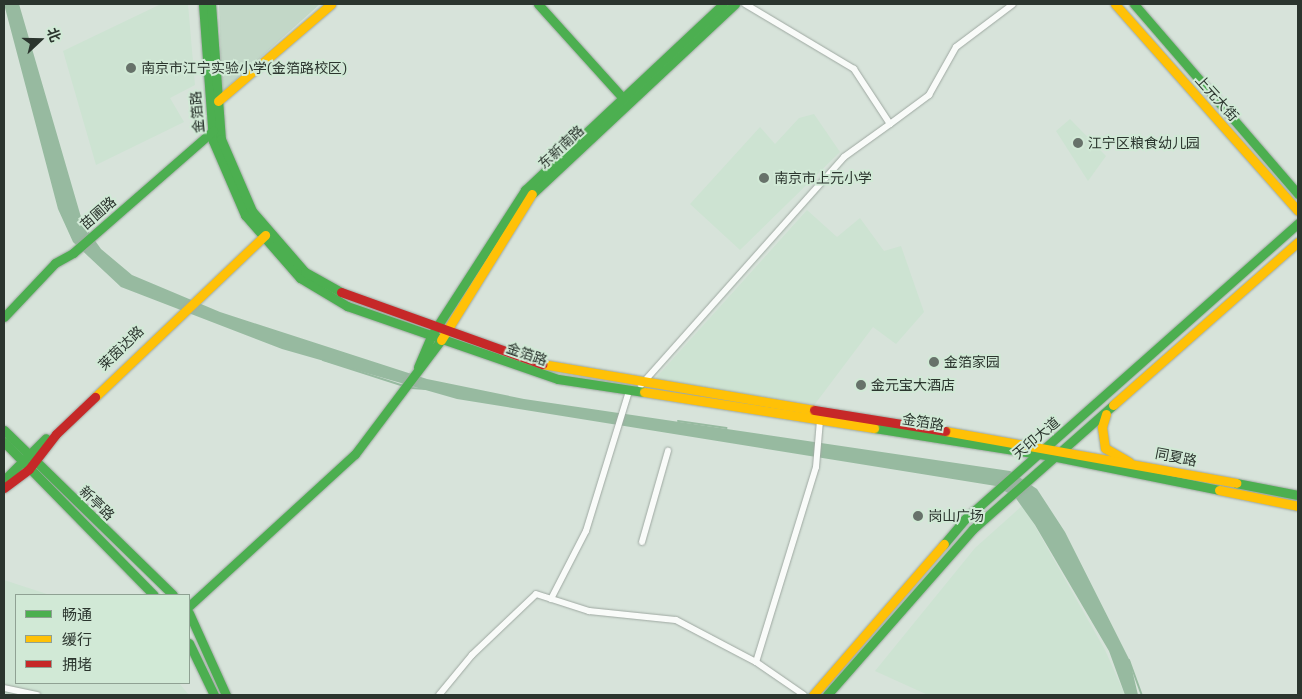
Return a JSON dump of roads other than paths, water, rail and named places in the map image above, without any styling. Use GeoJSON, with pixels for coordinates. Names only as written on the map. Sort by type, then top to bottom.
{"type":"FeatureCollection","features":[{"type":"Feature","properties":{"kind":"main road","name":"金箔路"},"geometry":{"type":"LineString","coordinates":[[203,4],[213,131],[245,215],[300,278],[347,306],[431,336],[440,333],[561,371],[642,386],[1049,447]]}},
{"type":"Feature","properties":{"kind":"main road","name":"金箔路"},"geometry":{"type":"LineString","coordinates":[[211,4],[221,139],[262,236],[305,272],[351,298],[558,379],[629,392],[1057,457]]}},
{"type":"Feature","properties":{"kind":"main road"},"geometry":{"type":"LineString","coordinates":[[218,101],[331,4]]}},
{"type":"Feature","properties":{"kind":"main road"},"geometry":{"type":"LineString","coordinates":[[538,4],[623,98]]}},
{"type":"Feature","properties":{"kind":"main road","name":"东新南路"},"geometry":{"type":"LineString","coordinates":[[440,333],[525,190],[723,4]]}},
{"type":"Feature","properties":{"kind":"main road","name":"东新南路"},"geometry":{"type":"LineString","coordinates":[[440,333],[531,195],[735,4]]}},
{"type":"Feature","properties":{"kind":"main road","name":"上元大街"},"geometry":{"type":"LineString","coordinates":[[1115,4],[1298,210]]}},
{"type":"Feature","properties":{"kind":"main road","name":"上元大街"},"geometry":{"type":"LineString","coordinates":[[1134,4],[1298,194]]}},
{"type":"Feature","properties":{"kind":"main road","name":"苗圃路"},"geometry":{"type":"LineString","coordinates":[[4,317],[55,262],[73,253],[213,131]]}},
{"type":"Feature","properties":{"kind":"main road","name":"天印大道"},"geometry":{"type":"LineString","coordinates":[[813,695],[936,550],[994,491],[1049,447],[1298,223]]}},
{"type":"Feature","properties":{"kind":"main road"},"geometry":{"type":"LineString","coordinates":[[4,488],[56,434],[262,236]]}},
{"type":"Feature","properties":{"kind":"main road","name":"天印大道"},"geometry":{"type":"LineString","coordinates":[[827,695],[943,559],[1005,500],[1065,450],[1298,242]]}},
{"type":"Feature","properties":{"kind":"main road"},"geometry":{"type":"LineString","coordinates":[[190,605],[355,454],[417,370],[440,333]]}},
{"type":"Feature","properties":{"kind":"main road"},"geometry":{"type":"LineString","coordinates":[[417,370],[431,336]]}},
{"type":"Feature","properties":{"kind":"main road"},"geometry":{"type":"LineString","coordinates":[[1107,412],[1102,427],[1105,448],[1130,462]]}},
{"type":"Feature","properties":{"kind":"main road","name":"新亭路"},"geometry":{"type":"LineString","coordinates":[[4,430],[28,462],[153,594]]}},
{"type":"Feature","properties":{"kind":"main road","name":"新亭路"},"geometry":{"type":"LineString","coordinates":[[4,442],[172,594]]}},
{"type":"Feature","properties":{"kind":"main road","name":"同夏路"},"geometry":{"type":"LineString","coordinates":[[1049,447],[1298,495]]}},
{"type":"Feature","properties":{"kind":"main road","name":"同夏路"},"geometry":{"type":"LineString","coordinates":[[1057,457],[1298,506]]}},
{"type":"Feature","properties":{"kind":"main road"},"geometry":{"type":"LineString","coordinates":[[4,480],[28,462]]}},
{"type":"Feature","properties":{"kind":"main road"},"geometry":{"type":"LineString","coordinates":[[190,615],[226,695]]}},
{"type":"Feature","properties":{"kind":"main road"},"geometry":{"type":"LineString","coordinates":[[190,645],[214,695]]}},
{"type":"Feature","properties":{"kind":"street"},"geometry":{"type":"LineString","coordinates":[[745,4],[854,69],[890,124]]}},
{"type":"Feature","properties":{"kind":"street"},"geometry":{"type":"LineString","coordinates":[[642,386],[844,157],[929,95],[956,46],[1013,4]]}},
{"type":"Feature","properties":{"kind":"street"},"geometry":{"type":"LineString","coordinates":[[551,599],[586,532],[629,392]]}},
{"type":"Feature","properties":{"kind":"street"},"geometry":{"type":"LineString","coordinates":[[756,662],[816,467],[820,420]]}},
{"type":"Feature","properties":{"kind":"street"},"geometry":{"type":"LineString","coordinates":[[642,542],[668,451]]}},
{"type":"Feature","properties":{"kind":"street"},"geometry":{"type":"LineString","coordinates":[[439,695],[472,655],[536,594],[588,611],[676,620],[756,662],[804,695]]}},
{"type":"Feature","properties":{"kind":"street"},"geometry":{"type":"LineString","coordinates":[[4,688],[38,695]]}},
{"type":"Feature","properties":{"kind":"waterway"},"geometry":{"type":"LineString","coordinates":[[323,360],[404,386]]}},
{"type":"Feature","properties":{"kind":"waterway"},"geometry":{"type":"LineString","coordinates":[[411,388],[426,389]]}},
{"type":"Feature","properties":{"kind":"waterway"},"geometry":{"type":"LineString","coordinates":[[678,421],[727,428]]}},
{"type":"Feature","properties":{"kind":"waterway"},"geometry":{"type":"LineString","coordinates":[[1129,660],[1142,695]]}},
{"type":"Feature","properties":{"kind":"place","name":"南京市江宁实验小学(金箔路校区)"},"geometry":{"type":"Point","coordinates":[131,68]}},
{"type":"Feature","properties":{"kind":"place","name":"江宁区粮食幼儿园"},"geometry":{"type":"Point","coordinates":[1078,143]}},
{"type":"Feature","properties":{"kind":"place","name":"南京市上元小学"},"geometry":{"type":"Point","coordinates":[764,178]}},
{"type":"Feature","properties":{"kind":"place","name":"金箔家园"},"geometry":{"type":"Point","coordinates":[934,362]}},
{"type":"Feature","properties":{"kind":"place","name":"金元宝大酒店"},"geometry":{"type":"Point","coordinates":[861,385]}},
{"type":"Feature","properties":{"kind":"place","name":"岗山广场"},"geometry":{"type":"Point","coordinates":[918,516]}}]}
